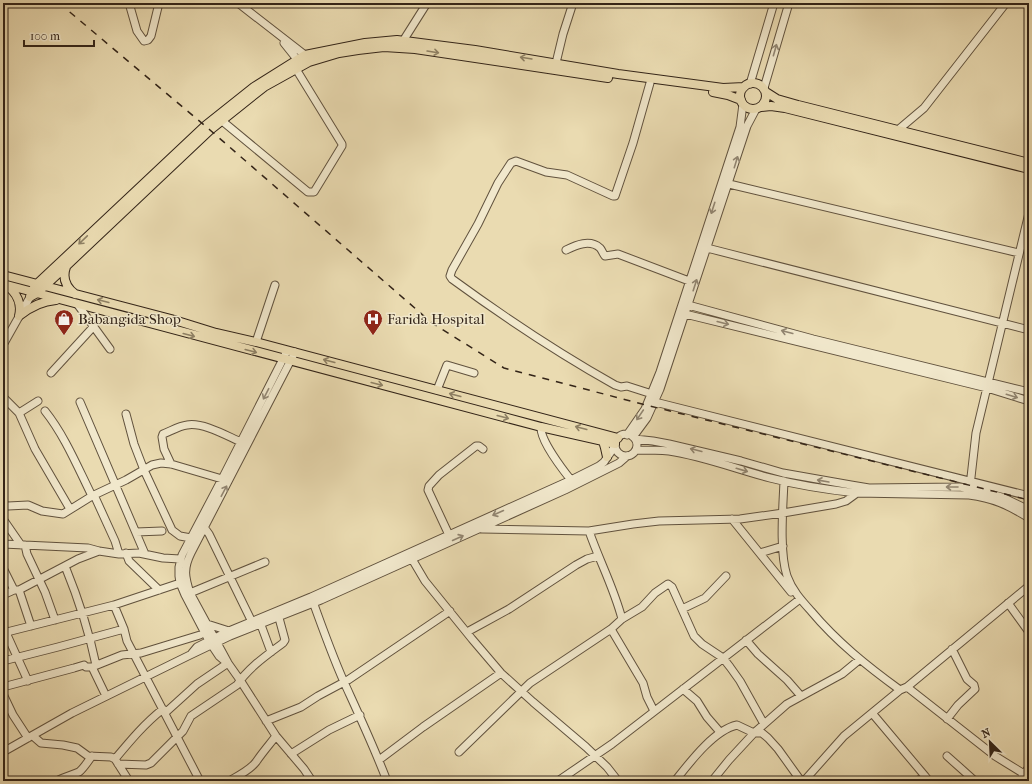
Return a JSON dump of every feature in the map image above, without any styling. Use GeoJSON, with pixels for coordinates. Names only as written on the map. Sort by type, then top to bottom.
{"type":"FeatureCollection","features":[{"type":"Feature","properties":{"kind":"main road"},"geometry":{"type":"LineString","coordinates":[[40,285],[66,267],[221,120],[264,87],[307,58],[365,43],[403,41],[459,52],[556,63],[618,74],[723,88],[755,83],[777,99],[1029,163]]}},
{"type":"Feature","properties":{"kind":"main road"},"geometry":{"type":"LineString","coordinates":[[307,58],[384,47],[459,52]]}},
{"type":"Feature","properties":{"kind":"main road"},"geometry":{"type":"LineString","coordinates":[[474,54],[650,83],[717,92],[742,102],[747,108],[771,106],[785,108],[1029,169]]}},
{"type":"Feature","properties":{"kind":"main road"},"geometry":{"type":"LineString","coordinates":[[33,294],[40,285],[205,126],[254,86],[298,64]]}},
{"type":"Feature","properties":{"kind":"main road"},"geometry":{"type":"LineString","coordinates":[[742,102],[741,93],[747,85]]}},
{"type":"Feature","properties":{"kind":"main road"},"geometry":{"type":"LineString","coordinates":[[758,108],[766,100],[765,90]]}},
{"type":"Feature","properties":{"kind":"main road"},"geometry":{"type":"LineString","coordinates":[[66,267],[64,277],[66,284],[70,290],[76,294]]}},
{"type":"Feature","properties":{"kind":"main road"},"geometry":{"type":"LineString","coordinates":[[3,275],[171,319],[212,332],[291,351],[437,390],[616,443]]}},
{"type":"Feature","properties":{"kind":"main road"},"geometry":{"type":"LineString","coordinates":[[3,284],[33,294],[63,300],[541,427],[616,443]]}},
{"type":"Feature","properties":{"kind":"main road"},"geometry":{"type":"LineString","coordinates":[[3,284],[10,288],[18,298],[20,305],[19,316]]}},
{"type":"Feature","properties":{"kind":"main road"},"geometry":{"type":"LineString","coordinates":[[19,316],[29,309],[49,300],[63,300]]}},
{"type":"Feature","properties":{"kind":"main road"},"geometry":{"type":"LineString","coordinates":[[603,440],[607,457]]}},
{"type":"Feature","properties":{"kind":"street"},"geometry":{"type":"LineString","coordinates":[[129,3],[137,31],[144,41],[148,40],[150,36],[159,3]]}},
{"type":"Feature","properties":{"kind":"street"},"geometry":{"type":"LineString","coordinates":[[238,3],[307,58]]}},
{"type":"Feature","properties":{"kind":"street"},"geometry":{"type":"LineString","coordinates":[[403,41],[427,3]]}},
{"type":"Feature","properties":{"kind":"street"},"geometry":{"type":"LineString","coordinates":[[556,63],[573,3]]}},
{"type":"Feature","properties":{"kind":"street"},"geometry":{"type":"LineString","coordinates":[[747,85],[774,3]]}},
{"type":"Feature","properties":{"kind":"street"},"geometry":{"type":"LineString","coordinates":[[765,90],[789,3]]}},
{"type":"Feature","properties":{"kind":"street"},"geometry":{"type":"LineString","coordinates":[[898,130],[924,108],[1006,3]]}},
{"type":"Feature","properties":{"kind":"street"},"geometry":{"type":"LineString","coordinates":[[221,120],[308,192],[314,192],[342,144],[298,64],[278,35]]}},
{"type":"Feature","properties":{"kind":"street"},"geometry":{"type":"LineString","coordinates":[[650,83],[633,143],[615,196],[612,196],[567,175],[546,172],[516,161],[510,163],[498,183],[450,276],[497,312],[579,365],[615,385],[621,387],[627,386],[652,394]]}},
{"type":"Feature","properties":{"kind":"street"},"geometry":{"type":"LineString","coordinates":[[631,437],[652,394],[660,372],[740,127],[742,102]]}},
{"type":"Feature","properties":{"kind":"street"},"geometry":{"type":"LineString","coordinates":[[204,626],[230,633],[261,625],[279,618],[312,600],[599,466],[616,443],[631,437],[647,418],[655,402],[729,184],[747,126],[758,108]]}},
{"type":"Feature","properties":{"kind":"street"},"geometry":{"type":"LineString","coordinates":[[729,184],[1019,253]]}},
{"type":"Feature","properties":{"kind":"street"},"geometry":{"type":"LineString","coordinates":[[970,488],[976,433],[1029,213]]}},
{"type":"Feature","properties":{"kind":"street"},"geometry":{"type":"LineString","coordinates":[[566,250],[578,244],[587,243],[595,245],[605,256],[618,254],[689,281]]}},
{"type":"Feature","properties":{"kind":"street"},"geometry":{"type":"LineString","coordinates":[[707,248],[1029,330]]}},
{"type":"Feature","properties":{"kind":"street"},"geometry":{"type":"LineString","coordinates":[[256,342],[275,285]]}},
{"type":"Feature","properties":{"kind":"street"},"geometry":{"type":"LineString","coordinates":[[3,345],[33,294]]}},
{"type":"Feature","properties":{"kind":"street"},"geometry":{"type":"LineString","coordinates":[[78,305],[110,349]]}},
{"type":"Feature","properties":{"kind":"street"},"geometry":{"type":"LineString","coordinates":[[688,305],[987,385],[1029,401]]}},
{"type":"Feature","properties":{"kind":"street"},"geometry":{"type":"LineString","coordinates":[[685,314],[987,385],[1029,392]]}},
{"type":"Feature","properties":{"kind":"street"},"geometry":{"type":"LineString","coordinates":[[51,373],[94,326]]}},
{"type":"Feature","properties":{"kind":"street"},"geometry":{"type":"LineString","coordinates":[[198,649],[200,635],[204,626],[186,581],[185,567],[190,553],[291,351]]}},
{"type":"Feature","properties":{"kind":"street"},"geometry":{"type":"LineString","coordinates":[[287,360],[241,442],[180,559],[179,567],[180,583],[221,655],[240,680],[276,736],[312,781]]}},
{"type":"Feature","properties":{"kind":"street"},"geometry":{"type":"LineString","coordinates":[[437,390],[447,365],[474,373]]}},
{"type":"Feature","properties":{"kind":"street"},"geometry":{"type":"LineString","coordinates":[[3,397],[20,415],[35,449],[70,509]]}},
{"type":"Feature","properties":{"kind":"street"},"geometry":{"type":"LineString","coordinates":[[20,415],[38,400]]}},
{"type":"Feature","properties":{"kind":"street"},"geometry":{"type":"LineString","coordinates":[[80,402],[145,554]]}},
{"type":"Feature","properties":{"kind":"street"},"geometry":{"type":"LineString","coordinates":[[655,402],[1002,497],[1029,510]]}},
{"type":"Feature","properties":{"kind":"street"},"geometry":{"type":"LineString","coordinates":[[45,411],[54,422],[64,439],[122,554],[159,590]]}},
{"type":"Feature","properties":{"kind":"street"},"geometry":{"type":"LineString","coordinates":[[126,414],[134,444],[144,470],[172,530],[180,536],[191,538]]}},
{"type":"Feature","properties":{"kind":"street"},"geometry":{"type":"LineString","coordinates":[[171,464],[164,449],[163,434],[186,425],[192,424],[204,427],[241,442]]}},
{"type":"Feature","properties":{"kind":"street"},"geometry":{"type":"LineString","coordinates":[[541,427],[545,442],[571,480]]}},
{"type":"Feature","properties":{"kind":"street"},"geometry":{"type":"LineString","coordinates":[[631,437],[692,449],[783,473],[869,488],[950,487],[970,488],[1029,496]]}},
{"type":"Feature","properties":{"kind":"street"},"geometry":{"type":"LineString","coordinates":[[631,437],[637,446],[636,450]]}},
{"type":"Feature","properties":{"kind":"street"},"geometry":{"type":"LineString","coordinates":[[616,443],[619,454],[627,456]]}},
{"type":"Feature","properties":{"kind":"street"},"geometry":{"type":"LineString","coordinates":[[449,535],[428,490],[429,486],[439,475],[476,446],[483,449]]}},
{"type":"Feature","properties":{"kind":"street"},"geometry":{"type":"LineString","coordinates":[[3,752],[72,713],[190,655],[198,649],[252,622],[312,600],[412,559],[619,463],[636,450],[671,451],[784,481],[857,493],[970,488],[1006,504],[1029,518]]}},
{"type":"Feature","properties":{"kind":"street"},"geometry":{"type":"LineString","coordinates":[[3,505],[28,505],[42,512],[60,514],[152,465],[161,462],[222,479]]}},
{"type":"Feature","properties":{"kind":"street"},"geometry":{"type":"LineString","coordinates":[[784,481],[784,557],[787,575],[799,599]]}},
{"type":"Feature","properties":{"kind":"street"},"geometry":{"type":"LineString","coordinates":[[478,529],[589,531],[652,522],[732,519],[783,513],[836,504],[846,501],[857,493]]}},
{"type":"Feature","properties":{"kind":"street"},"geometry":{"type":"LineString","coordinates":[[3,518],[23,545],[38,580],[45,592],[55,620]]}},
{"type":"Feature","properties":{"kind":"street"},"geometry":{"type":"LineString","coordinates":[[732,519],[826,629],[859,660],[947,719],[995,756],[1027,776]]}},
{"type":"Feature","properties":{"kind":"street"},"geometry":{"type":"LineString","coordinates":[[204,527],[209,534],[252,622]]}},
{"type":"Feature","properties":{"kind":"street"},"geometry":{"type":"LineString","coordinates":[[136,532],[162,531]]}},
{"type":"Feature","properties":{"kind":"street"},"geometry":{"type":"LineString","coordinates":[[589,531],[618,603],[622,619]]}},
{"type":"Feature","properties":{"kind":"street"},"geometry":{"type":"LineString","coordinates":[[3,544],[88,548],[122,554],[145,554],[164,558],[180,559]]}},
{"type":"Feature","properties":{"kind":"street"},"geometry":{"type":"LineString","coordinates":[[760,553],[783,546]]}},
{"type":"Feature","properties":{"kind":"street"},"geometry":{"type":"LineString","coordinates":[[3,595],[38,580],[78,559],[99,551]]}},
{"type":"Feature","properties":{"kind":"street"},"geometry":{"type":"LineString","coordinates":[[466,632],[509,609],[576,565],[587,559],[598,556]]}},
{"type":"Feature","properties":{"kind":"street"},"geometry":{"type":"LineString","coordinates":[[412,559],[425,581],[501,673],[607,766],[618,781]]}},
{"type":"Feature","properties":{"kind":"street"},"geometry":{"type":"LineString","coordinates":[[190,593],[266,562]]}},
{"type":"Feature","properties":{"kind":"street"},"geometry":{"type":"LineString","coordinates":[[65,566],[82,613],[89,638],[94,666],[106,696]]}},
{"type":"Feature","properties":{"kind":"street"},"geometry":{"type":"LineString","coordinates":[[3,568],[16,590],[31,626]]}},
{"type":"Feature","properties":{"kind":"street"},"geometry":{"type":"LineString","coordinates":[[682,609],[705,598],[726,576]]}},
{"type":"Feature","properties":{"kind":"street"},"geometry":{"type":"LineString","coordinates":[[28,681],[4,630],[31,626],[114,605],[180,583]]}},
{"type":"Feature","properties":{"kind":"street"},"geometry":{"type":"LineString","coordinates":[[459,752],[530,683],[622,619],[642,607],[655,593],[668,584],[672,587],[694,636],[702,644],[722,658],[740,681],[764,724]]}},
{"type":"Feature","properties":{"kind":"street"},"geometry":{"type":"LineString","coordinates":[[675,781],[703,748],[720,732],[737,725],[754,733],[762,733],[768,738],[803,781],[844,736],[1029,586]]}},
{"type":"Feature","properties":{"kind":"street"},"geometry":{"type":"LineString","coordinates":[[558,781],[596,756],[799,599]]}},
{"type":"Feature","properties":{"kind":"street"},"geometry":{"type":"LineString","coordinates":[[312,600],[344,682],[360,715],[387,781]]}},
{"type":"Feature","properties":{"kind":"street"},"geometry":{"type":"LineString","coordinates":[[1008,603],[1029,632]]}},
{"type":"Feature","properties":{"kind":"street"},"geometry":{"type":"LineString","coordinates":[[114,605],[124,629],[127,641],[200,781]]}},
{"type":"Feature","properties":{"kind":"street"},"geometry":{"type":"LineString","coordinates":[[266,721],[301,707],[344,682],[450,611]]}},
{"type":"Feature","properties":{"kind":"street"},"geometry":{"type":"LineString","coordinates":[[117,762],[151,763],[183,731],[191,716],[237,685],[240,680],[271,652],[285,642],[279,618]]}},
{"type":"Feature","properties":{"kind":"street"},"geometry":{"type":"LineString","coordinates":[[261,625],[271,652]]}},
{"type":"Feature","properties":{"kind":"street"},"geometry":{"type":"LineString","coordinates":[[611,628],[642,683],[654,711]]}},
{"type":"Feature","properties":{"kind":"street"},"geometry":{"type":"LineString","coordinates":[[3,661],[58,648],[124,629]]}},
{"type":"Feature","properties":{"kind":"street"},"geometry":{"type":"LineString","coordinates":[[221,655],[230,633]]}},
{"type":"Feature","properties":{"kind":"street"},"geometry":{"type":"LineString","coordinates":[[3,687],[84,665],[86,667],[94,666],[122,656],[142,653],[200,635]]}},
{"type":"Feature","properties":{"kind":"street"},"geometry":{"type":"LineString","coordinates":[[746,640],[758,654],[787,680],[801,696]]}},
{"type":"Feature","properties":{"kind":"street"},"geometry":{"type":"LineString","coordinates":[[198,649],[221,655]]}},
{"type":"Feature","properties":{"kind":"street"},"geometry":{"type":"LineString","coordinates":[[947,719],[958,704],[976,689],[967,679],[952,649]]}},
{"type":"Feature","properties":{"kind":"street"},"geometry":{"type":"LineString","coordinates":[[712,781],[754,733],[787,704],[842,674],[859,660]]}},
{"type":"Feature","properties":{"kind":"street"},"geometry":{"type":"LineString","coordinates":[[117,762],[136,733],[151,719],[164,711],[197,684],[228,663]]}},
{"type":"Feature","properties":{"kind":"street"},"geometry":{"type":"LineString","coordinates":[[379,760],[422,726],[501,673]]}},
{"type":"Feature","properties":{"kind":"street"},"geometry":{"type":"LineString","coordinates":[[683,689],[697,701],[707,717],[720,732]]}},
{"type":"Feature","properties":{"kind":"street"},"geometry":{"type":"LineString","coordinates":[[3,694],[6,710],[31,737],[41,744],[64,745],[77,748],[92,756],[107,756],[117,762],[129,781]]}},
{"type":"Feature","properties":{"kind":"street"},"geometry":{"type":"LineString","coordinates":[[872,713],[927,779],[917,781]]}},
{"type":"Feature","properties":{"kind":"street"},"geometry":{"type":"LineString","coordinates":[[291,754],[329,730],[360,715]]}},
{"type":"Feature","properties":{"kind":"street"},"geometry":{"type":"LineString","coordinates":[[229,781],[255,763],[276,736]]}},
{"type":"Feature","properties":{"kind":"street"},"geometry":{"type":"LineString","coordinates":[[58,781],[78,772],[86,765],[92,756]]}},
{"type":"Feature","properties":{"kind":"street"},"geometry":{"type":"LineString","coordinates":[[947,756],[975,781]]}},
{"type":"Feature","properties":{"kind":"street"},"geometry":{"type":"LineString","coordinates":[[1019,781],[1027,776],[1029,767]]}},
{"type":"Feature","properties":{"kind":"railway"},"geometry":{"type":"LineString","coordinates":[[59,3],[210,130],[432,323],[504,368],[646,405],[1029,500]]}},
{"type":"Feature","properties":{"kind":"place","name":"Babangida Shop"},"geometry":{"type":"Point","coordinates":[64,336]}},
{"type":"Feature","properties":{"kind":"place","name":"Farida Hospital"},"geometry":{"type":"Point","coordinates":[373,336]}}]}
